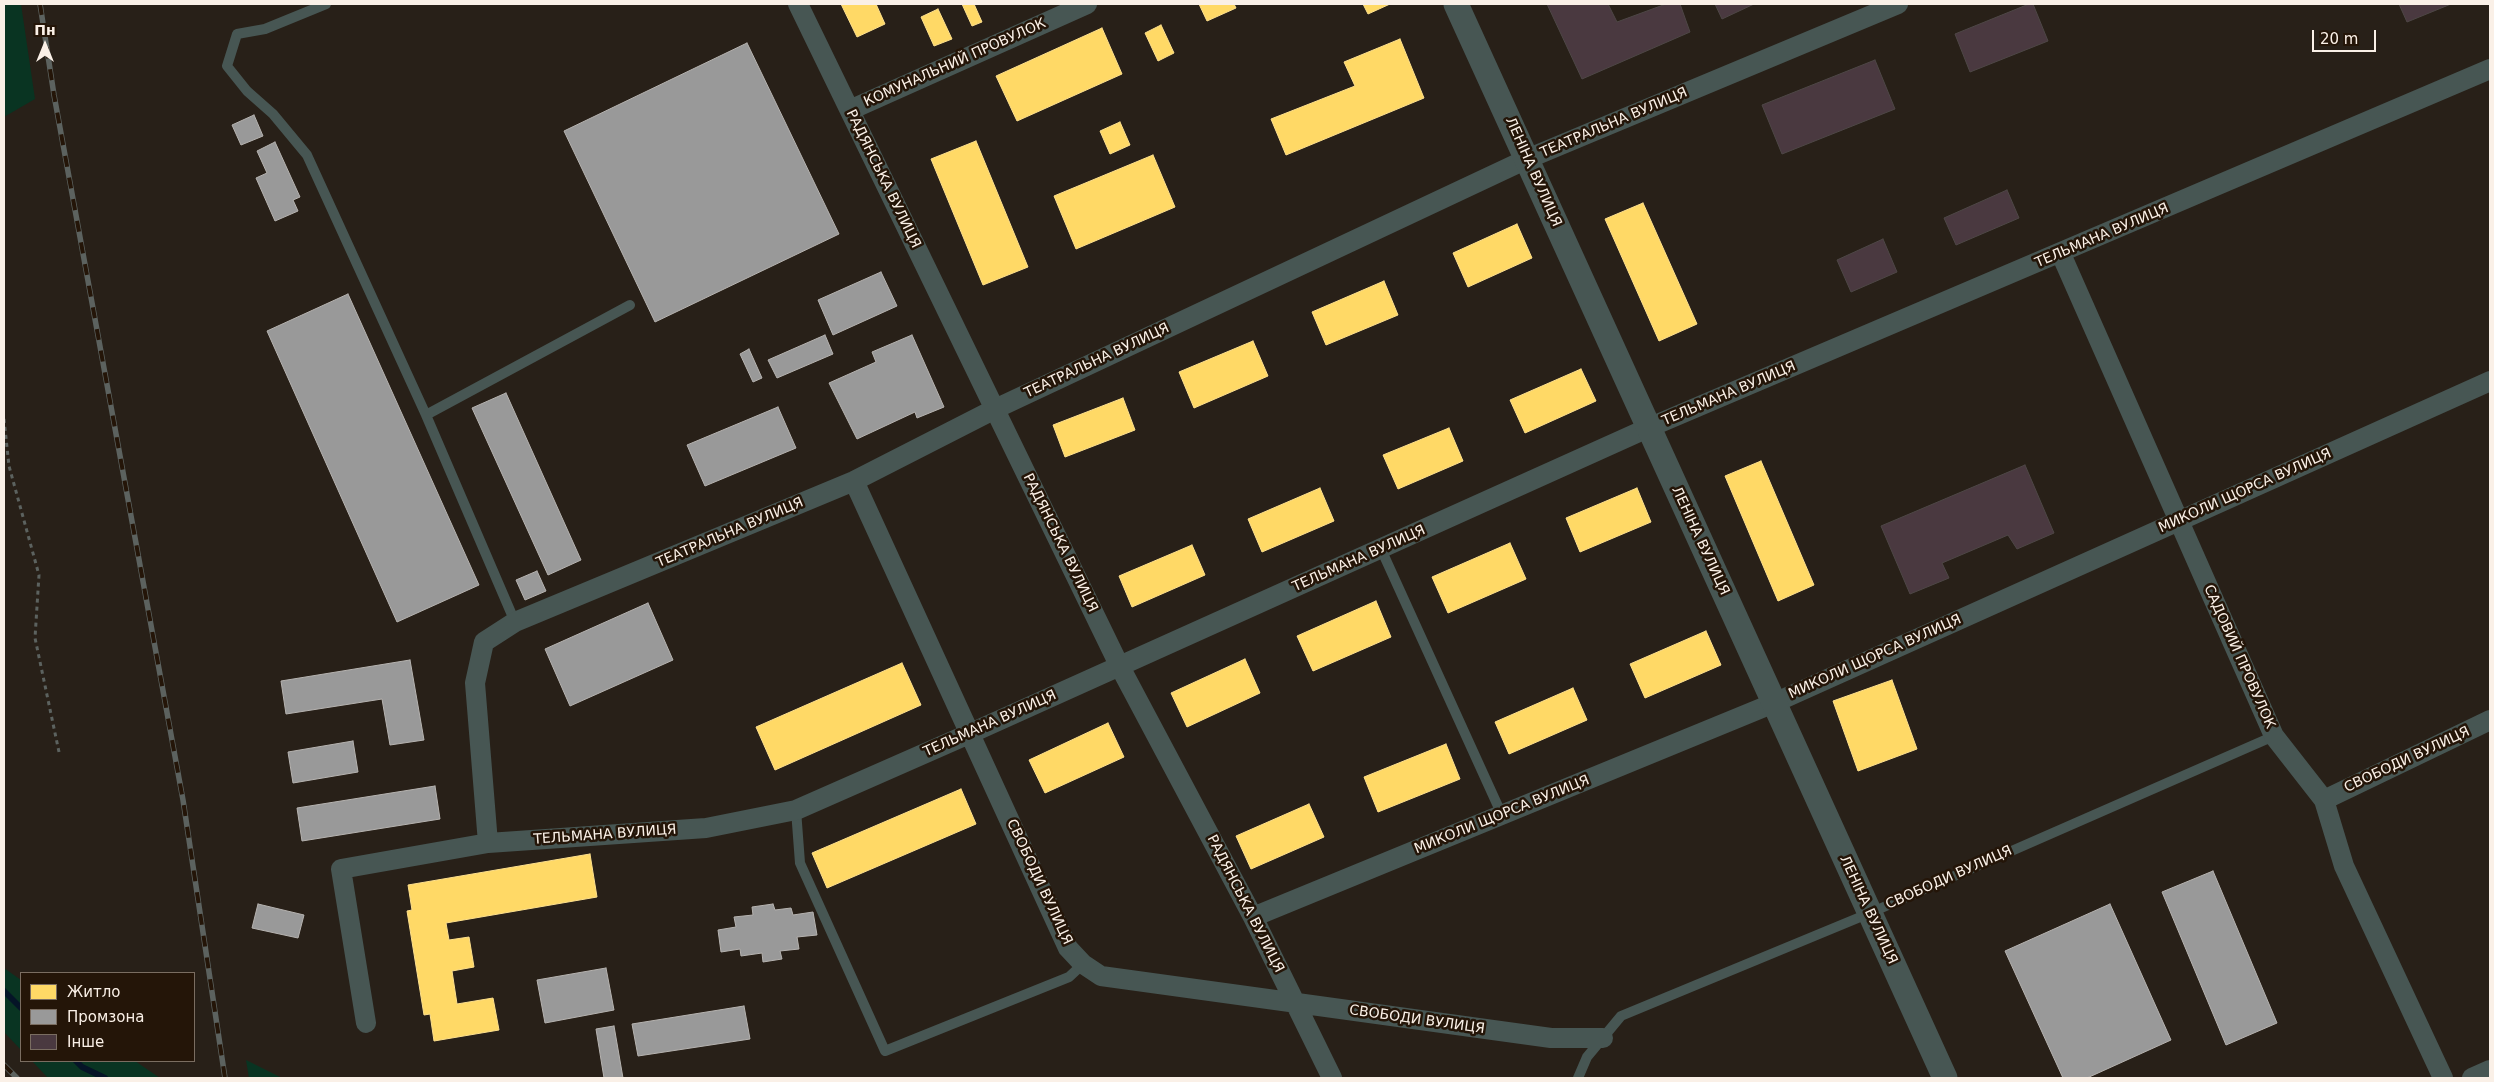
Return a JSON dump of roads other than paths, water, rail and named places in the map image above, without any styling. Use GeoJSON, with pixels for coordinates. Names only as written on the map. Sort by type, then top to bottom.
{"type":"FeatureCollection","features":[{"type":"Feature","properties":{"kind":"street","name":"РАДЯНСЬКА ВУЛИЦЯ"},"geometry":{"type":"LineString","coordinates":[[798,4],[1119,665],[1253,917],[1332,1078]]}},
{"type":"Feature","properties":{"kind":"street","name":"КОМУНАЛЬНИЙ ПРОВУЛОК"},"geometry":{"type":"LineString","coordinates":[[850,110],[1087,4]]}},
{"type":"Feature","properties":{"kind":"street","name":"ЛЕНІНА ВУЛИЦЯ"},"geometry":{"type":"LineString","coordinates":[[1456,4],[1946,1078]]}},
{"type":"Feature","properties":{"kind":"street","name":"ТЕАТРАЛЬНА ВУЛИЦЯ"},"geometry":{"type":"LineString","coordinates":[[488,843],[475,683],[484,642],[515,622],[854,481],[995,409],[1527,159],[1898,4]]}},
{"type":"Feature","properties":{"kind":"street","name":"ТЕЛЬМАНА ВУЛИЦЯ"},"geometry":{"type":"LineString","coordinates":[[366,1023],[341,869],[488,843],[706,828],[796,810],[1648,428],[2061,254],[2490,69]]}},
{"type":"Feature","properties":{"kind":"street","name":"САДОВИЙ ПРОВУЛОК"},"geometry":{"type":"LineString","coordinates":[[2061,254],[2274,736],[2324,800],[2344,866],[2443,1078]]}},
{"type":"Feature","properties":{"kind":"street","name":"МИКОЛИ ЩОРСА ВУЛИЦЯ"},"geometry":{"type":"LineString","coordinates":[[1253,917],[1774,702],[2490,381]]}},
{"type":"Feature","properties":{"kind":"street","name":"СВОБОДИ ВУЛИЦЯ"},"geometry":{"type":"LineString","coordinates":[[854,481],[1068,948],[1083,964],[1101,976],[1551,1038],[1602,1038]]}},
{"type":"Feature","properties":{"kind":"street","name":"СВОБОДИ ВУЛИЦЯ"},"geometry":{"type":"LineString","coordinates":[[2324,800],[2490,720]]}},
{"type":"Feature","properties":{"kind":"street"},"geometry":{"type":"LineString","coordinates":[[2472,1078],[2490,1070]]}},
{"type":"Feature","properties":{"kind":"lane"},"geometry":{"type":"LineString","coordinates":[[326,4],[265,29],[237,34],[226,66],[247,90],[273,114],[307,155],[426,415],[515,622]]}},
{"type":"Feature","properties":{"kind":"lane"},"geometry":{"type":"LineString","coordinates":[[426,415],[630,305]]}},
{"type":"Feature","properties":{"kind":"lane"},"geometry":{"type":"LineString","coordinates":[[1381,549],[1502,814]]}},
{"type":"Feature","properties":{"kind":"lane","name":"СВОБОДИ ВУЛИЦЯ"},"geometry":{"type":"LineString","coordinates":[[1578,1078],[1587,1057],[1620,1016],[1870,913],[2274,736]]}},
{"type":"Feature","properties":{"kind":"lane"},"geometry":{"type":"LineString","coordinates":[[796,810],[800,863],[885,1051],[1069,977],[1083,964]]}},
{"type":"Feature","properties":{"kind":"waterway"},"geometry":{"type":"LineString","coordinates":[[4,991],[20,1007]]}},
{"type":"Feature","properties":{"kind":"waterway"},"geometry":{"type":"LineString","coordinates":[[77,1062],[82,1067],[105,1078]]}},
{"type":"Feature","properties":{"kind":"railway"},"geometry":{"type":"LineString","coordinates":[[40,4],[54,95],[183,800],[225,1078]]}},
{"type":"Feature","properties":{"kind":"railway"},"geometry":{"type":"LineString","coordinates":[[4,1065],[17,1078]]}}]}
